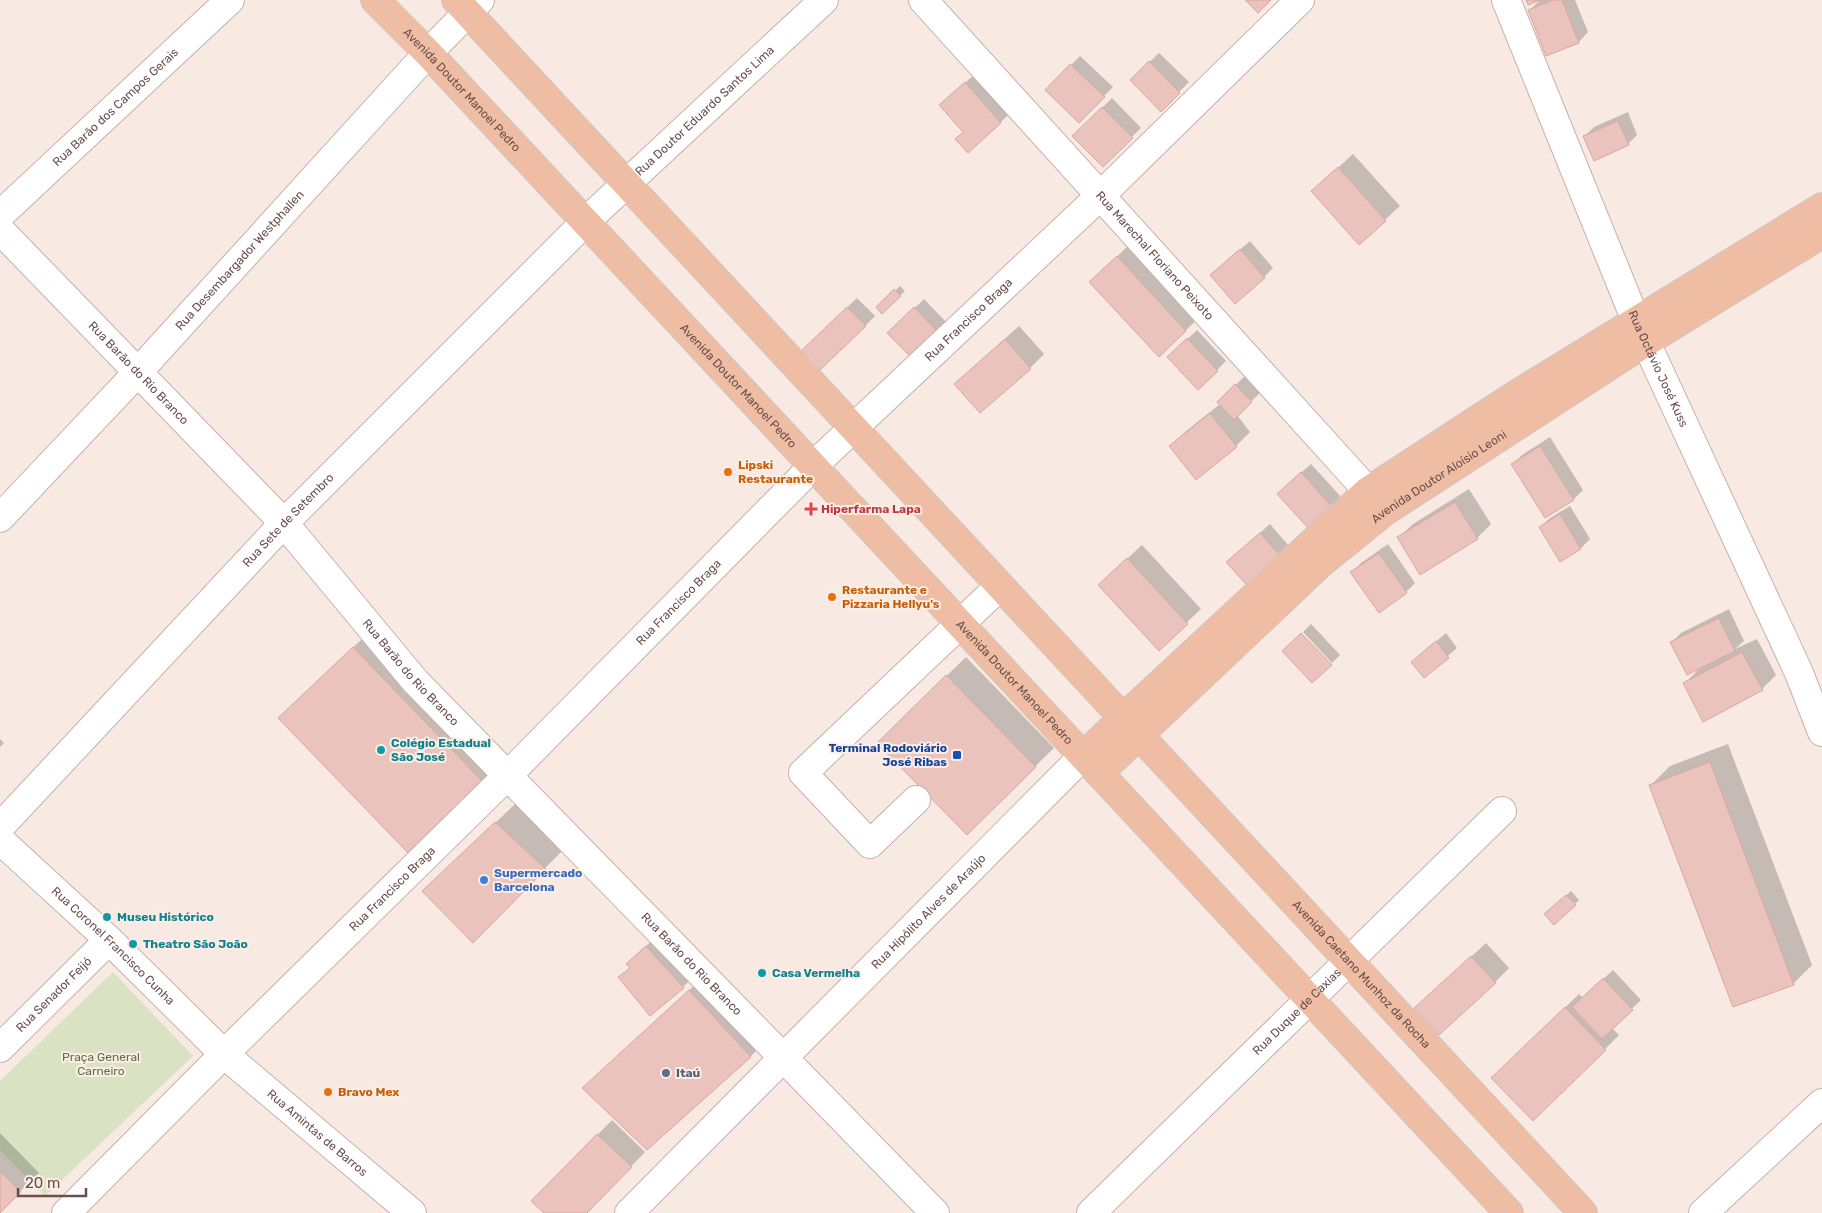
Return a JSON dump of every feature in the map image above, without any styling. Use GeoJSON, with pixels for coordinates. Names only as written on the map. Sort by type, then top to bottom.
{"type":"FeatureCollection","features":[{"type":"Feature","properties":{"kind":"main road","name":"Avenida Doutor Manoel Pedro"},"geometry":{"type":"LineString","coordinates":[[375,0],[428,53],[1091,765]]}},
{"type":"Feature","properties":{"kind":"main road"},"geometry":{"type":"LineString","coordinates":[[468,4],[628,184],[1131,727]]}},
{"type":"Feature","properties":{"kind":"main road","name":"Avenida Doutor Aloísio Leoni"},"geometry":{"type":"LineString","coordinates":[[1641,331],[1822,208]]}},
{"type":"Feature","properties":{"kind":"main road","name":"Avenida Doutor Aloísio Leoni"},"geometry":{"type":"LineString","coordinates":[[1091,765],[1131,727],[1321,563],[1376,502],[1512,397],[1641,331],[1822,234]]}},
{"type":"Feature","properties":{"kind":"main road","name":"Avenida Caetano Munhoz da Rocha"},"geometry":{"type":"LineString","coordinates":[[1131,727],[1583,1213]]}},
{"type":"Feature","properties":{"kind":"main road"},"geometry":{"type":"LineString","coordinates":[[1091,765],[1510,1213]]}},
{"type":"Feature","properties":{"kind":"street","name":"Rua Barão dos Campos Gerais"},"geometry":{"type":"LineString","coordinates":[[0,215],[230,0]]}},
{"type":"Feature","properties":{"kind":"street","name":"Rua Doutor Eduardo Santos Lima"},"geometry":{"type":"LineString","coordinates":[[585,222],[824,0]]}},
{"type":"Feature","properties":{"kind":"street","name":"Rua Marechal Floriano Peixoto"},"geometry":{"type":"LineString","coordinates":[[924,0],[1376,502]]}},
{"type":"Feature","properties":{"kind":"street","name":"Rua Francisco Braga"},"geometry":{"type":"LineString","coordinates":[[66,1213],[224,1054],[507,776],[813,466],[1100,196],[1300,0]]}},
{"type":"Feature","properties":{"kind":"street","name":"Rua Octávio José Kuss"},"geometry":{"type":"LineString","coordinates":[[1506,0],[1641,331],[1799,674],[1822,732]]}},
{"type":"Feature","properties":{"kind":"street","name":"Rua Desembargador Westphallen"},"geometry":{"type":"LineString","coordinates":[[0,518],[138,372],[428,53],[468,4]]}},
{"type":"Feature","properties":{"kind":"street","name":"Rua Sete de Setembro"},"geometry":{"type":"LineString","coordinates":[[0,827],[284,523],[585,222]]}},
{"type":"Feature","properties":{"kind":"street","name":"Rua Barão do Rio Branco"},"geometry":{"type":"LineString","coordinates":[[0,230],[284,523],[415,682],[935,1213]]}},
{"type":"Feature","properties":{"kind":"street"},"geometry":{"type":"LineString","coordinates":[[916,800],[870,844],[802,773],[1000,586]]}},
{"type":"Feature","properties":{"kind":"street","name":"Rua Hipólito Alves de Araújo"},"geometry":{"type":"LineString","coordinates":[[629,1213],[784,1058],[1091,765]]}},
{"type":"Feature","properties":{"kind":"street","name":"Rua Duque de Caxias"},"geometry":{"type":"LineString","coordinates":[[1091,1213],[1311,1000],[1502,811]]}},
{"type":"Feature","properties":{"kind":"street","name":"Rua Coronel Francisco Cunha"},"geometry":{"type":"LineString","coordinates":[[0,840],[109,940],[224,1054]]}},
{"type":"Feature","properties":{"kind":"street","name":"Rua Senador Feijó"},"geometry":{"type":"LineString","coordinates":[[0,1048],[109,940]]}},
{"type":"Feature","properties":{"kind":"street","name":"Rua Amintas de Barros"},"geometry":{"type":"LineString","coordinates":[[224,1054],[412,1213]]}},
{"type":"Feature","properties":{"kind":"street"},"geometry":{"type":"LineString","coordinates":[[1703,1213],[1822,1104]]}},
{"type":"Feature","properties":{"kind":"green space","name":"Praça General Carneiro"},"geometry":{"type":"Polygon","coordinates":[[[113,972],[193,1056],[45,1196],[0,1150],[0,1081],[113,972]]]}},
{"type":"Feature","properties":{"kind":"building"},"geometry":{"type":"Polygon","coordinates":[[[1245,0],[1271,0],[1258,13],[1245,0]]]}},
{"type":"Feature","properties":{"kind":"building"},"geometry":{"type":"Polygon","coordinates":[[[1526,0],[1540,0],[1528,5],[1526,0]]]}},
{"type":"Feature","properties":{"kind":"building"},"geometry":{"type":"Polygon","coordinates":[[[1553,0],[1562,0],[1579,43],[1546,56],[1528,10],[1553,0]]]}},
{"type":"Feature","properties":{"kind":"building"},"geometry":{"type":"Polygon","coordinates":[[[1149,61],[1180,93],[1161,112],[1130,80],[1149,61]]]}},
{"type":"Feature","properties":{"kind":"building"},"geometry":{"type":"Polygon","coordinates":[[[1070,64],[1105,97],[1079,123],[1045,90],[1070,64]]]}},
{"type":"Feature","properties":{"kind":"building"},"geometry":{"type":"Polygon","coordinates":[[[965,82],[1001,123],[968,153],[955,139],[963,132],[939,105],[965,82]]]}},
{"type":"Feature","properties":{"kind":"building"},"geometry":{"type":"Polygon","coordinates":[[[1102,107],[1133,138],[1103,167],[1072,136],[1102,107]]]}},
{"type":"Feature","properties":{"kind":"building"},"geometry":{"type":"Polygon","coordinates":[[[1618,121],[1629,145],[1594,161],[1583,136],[1618,121]]]}},
{"type":"Feature","properties":{"kind":"building"},"geometry":{"type":"Polygon","coordinates":[[[1338,167],[1386,221],[1359,245],[1311,191],[1338,167]]]}},
{"type":"Feature","properties":{"kind":"building"},"geometry":{"type":"Polygon","coordinates":[[[1240,249],[1265,278],[1235,304],[1210,275],[1240,249]]]}},
{"type":"Feature","properties":{"kind":"building"},"geometry":{"type":"Polygon","coordinates":[[[1117,256],[1186,331],[1159,357],[1089,282],[1117,256]]]}},
{"type":"Feature","properties":{"kind":"building"},"geometry":{"type":"Polygon","coordinates":[[[894,289],[901,296],[882,314],[876,307],[894,289]]]}},
{"type":"Feature","properties":{"kind":"building"},"geometry":{"type":"Polygon","coordinates":[[[847,307],[866,326],[819,371],[800,352],[847,307]]]}},
{"type":"Feature","properties":{"kind":"building"},"geometry":{"type":"Polygon","coordinates":[[[914,307],[938,332],[912,358],[887,333],[914,307]]]}},
{"type":"Feature","properties":{"kind":"building"},"geometry":{"type":"Polygon","coordinates":[[[1187,338],[1218,371],[1198,390],[1167,357],[1187,338]]]}},
{"type":"Feature","properties":{"kind":"building"},"geometry":{"type":"Polygon","coordinates":[[[1005,339],[1031,369],[980,413],[954,384],[1005,339]]]}},
{"type":"Feature","properties":{"kind":"building"},"geometry":{"type":"Polygon","coordinates":[[[1235,384],[1252,402],[1234,420],[1217,402],[1235,384]]]}},
{"type":"Feature","properties":{"kind":"building"},"geometry":{"type":"Polygon","coordinates":[[[1210,413],[1237,447],[1196,480],[1169,446],[1210,413]]]}},
{"type":"Feature","properties":{"kind":"building"},"geometry":{"type":"Polygon","coordinates":[[[1540,446],[1574,500],[1545,518],[1511,464],[1540,446]]]}},
{"type":"Feature","properties":{"kind":"building"},"geometry":{"type":"Polygon","coordinates":[[[1301,472],[1333,508],[1309,529],[1277,494],[1301,472]]]}},
{"type":"Feature","properties":{"kind":"building"},"geometry":{"type":"Polygon","coordinates":[[[1455,502],[1478,539],[1420,575],[1397,537],[1455,502]]]}},
{"type":"Feature","properties":{"kind":"building"},"geometry":{"type":"Polygon","coordinates":[[[1560,514],[1581,549],[1560,562],[1539,527],[1560,514]]]}},
{"type":"Feature","properties":{"kind":"building"},"geometry":{"type":"Polygon","coordinates":[[[1260,533],[1286,562],[1253,592],[1226,562],[1260,533]]]}},
{"type":"Feature","properties":{"kind":"building"},"geometry":{"type":"Polygon","coordinates":[[[1379,553],[1407,593],[1379,613],[1350,572],[1379,553]]]}},
{"type":"Feature","properties":{"kind":"building"},"geometry":{"type":"Polygon","coordinates":[[[1127,558],[1188,624],[1159,651],[1098,585],[1127,558]]]}},
{"type":"Feature","properties":{"kind":"building"},"geometry":{"type":"Polygon","coordinates":[[[1719,618],[1735,651],[1687,675],[1670,642],[1719,618]]]}},
{"type":"Feature","properties":{"kind":"building"},"geometry":{"type":"Polygon","coordinates":[[[1301,633],[1332,665],[1312,683],[1282,651],[1301,633]]]}},
{"type":"Feature","properties":{"kind":"building"},"geometry":{"type":"Polygon","coordinates":[[[1436,641],[1449,658],[1424,678],[1411,662],[1436,641]]]}},
{"type":"Feature","properties":{"kind":"building","name":"Colégio Estadual São José"},"geometry":{"type":"Polygon","coordinates":[[[353,647],[484,783],[409,854],[278,718],[353,647]]]}},
{"type":"Feature","properties":{"kind":"building"},"geometry":{"type":"Polygon","coordinates":[[[1742,652],[1763,690],[1703,722],[1683,683],[1742,652]]]}},
{"type":"Feature","properties":{"kind":"building","name":"Terminal Rodoviário José Ribas"},"geometry":{"type":"Polygon","coordinates":[[[946,675],[1036,767],[967,835],[877,743],[946,675]]]}},
{"type":"Feature","properties":{"kind":"building"},"geometry":{"type":"Polygon","coordinates":[[[1710,762],[1794,985],[1733,1007],[1649,785],[1710,762]]]}},
{"type":"Feature","properties":{"kind":"building","name":"Supermercado Barcelona"},"geometry":{"type":"Polygon","coordinates":[[[495,822],[546,869],[473,943],[422,891],[495,822]]]}},
{"type":"Feature","properties":{"kind":"building"},"geometry":{"type":"Polygon","coordinates":[[[1566,895],[1576,905],[1554,925],[1544,914],[1566,895]]]}},
{"type":"Feature","properties":{"kind":"building"},"geometry":{"type":"Polygon","coordinates":[[[646,946],[684,988],[650,1016],[618,977],[630,968],[626,964],[646,946]]]}},
{"type":"Feature","properties":{"kind":"building"},"geometry":{"type":"Polygon","coordinates":[[[1471,956],[1496,983],[1439,1035],[1414,1008],[1471,956]]]}},
{"type":"Feature","properties":{"kind":"building"},"geometry":{"type":"Polygon","coordinates":[[[1603,978],[1633,1010],[1602,1039],[1572,1007],[1603,978]]]}},
{"type":"Feature","properties":{"kind":"building","name":"Itaú"},"geometry":{"type":"Polygon","coordinates":[[[689,990],[751,1057],[647,1150],[582,1088],[689,990]]]}},
{"type":"Feature","properties":{"kind":"building"},"geometry":{"type":"Polygon","coordinates":[[[1565,1007],[1606,1050],[1533,1121],[1491,1078],[1565,1007]]]}},
{"type":"Feature","properties":{"kind":"building"},"geometry":{"type":"Polygon","coordinates":[[[597,1134],[632,1167],[587,1213],[544,1213],[531,1201],[597,1134]]]}},
{"type":"Feature","properties":{"kind":"building"},"geometry":{"type":"Polygon","coordinates":[[[0,1171],[21,1192],[0,1213],[0,1171]]]}},
{"type":"Feature","properties":{"kind":"place","name":"Lipski Restaurante"},"geometry":{"type":"Point","coordinates":[728,472]}},
{"type":"Feature","properties":{"kind":"place","name":"Hiperfarma Lapa"},"geometry":{"type":"Point","coordinates":[811,509]}},
{"type":"Feature","properties":{"kind":"place","name":"Restaurante e Pizzaria Hellyu's"},"geometry":{"type":"Point","coordinates":[832,597]}},
{"type":"Feature","properties":{"kind":"place","name":"Colégio Estadual São José"},"geometry":{"type":"Point","coordinates":[381,750]}},
{"type":"Feature","properties":{"kind":"place","name":"Terminal Rodoviário José Ribas"},"geometry":{"type":"Point","coordinates":[957,755]}},
{"type":"Feature","properties":{"kind":"place","name":"Supermercado Barcelona"},"geometry":{"type":"Point","coordinates":[484,880]}},
{"type":"Feature","properties":{"kind":"place","name":"Museu Histórico"},"geometry":{"type":"Point","coordinates":[107,917]}},
{"type":"Feature","properties":{"kind":"place","name":"Theatro São João"},"geometry":{"type":"Point","coordinates":[133,944]}},
{"type":"Feature","properties":{"kind":"place","name":"Casa Vermelha"},"geometry":{"type":"Point","coordinates":[762,973]}},
{"type":"Feature","properties":{"kind":"place","name":"Itaú"},"geometry":{"type":"Point","coordinates":[666,1073]}},
{"type":"Feature","properties":{"kind":"place","name":"Bravo Mex"},"geometry":{"type":"Point","coordinates":[328,1092]}}]}
